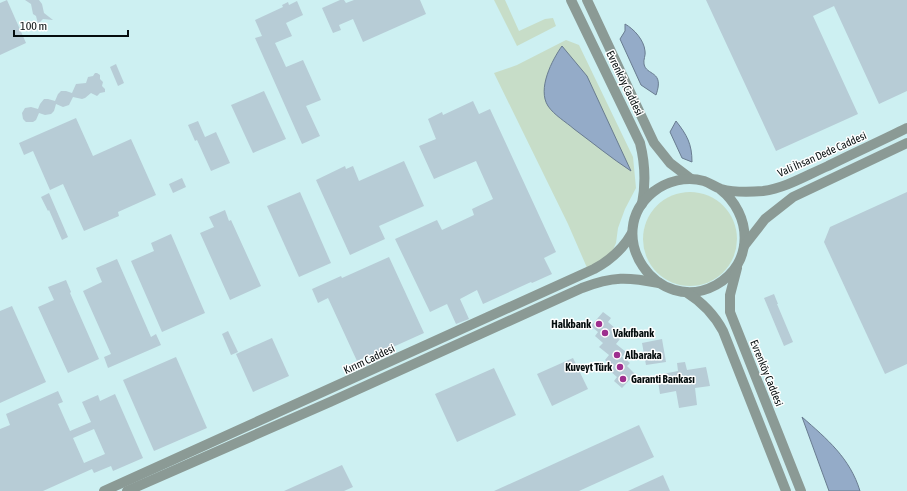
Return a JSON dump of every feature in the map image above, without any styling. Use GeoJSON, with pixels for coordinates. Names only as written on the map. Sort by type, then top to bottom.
{"type":"FeatureCollection","features":[{"type":"Feature","properties":{"kind":"street","name":"Evrenköy Caddesi"},"geometry":{"type":"LineString","coordinates":[[571,0],[640,143],[645,176],[642,204]]}},
{"type":"Feature","properties":{"kind":"street","name":"Evrenköy Caddesi"},"geometry":{"type":"LineString","coordinates":[[587,0],[658,150],[670,163],[691,179]]}},
{"type":"Feature","properties":{"kind":"street","name":"Vali İhsan Dede Caddesi"},"geometry":{"type":"LineString","coordinates":[[720,189],[743,191],[763,190],[785,185],[907,128]]}},
{"type":"Feature","properties":{"kind":"street"},"geometry":{"type":"LineString","coordinates":[[744,246],[765,219],[793,197],[907,142]]}},
{"type":"Feature","properties":{"kind":"street"},"geometry":{"type":"LineString","coordinates":[[691,179],[703,181],[720,189],[732,200],[741,214],[745,229],[744,246],[739,261],[730,274],[717,284],[702,290],[686,292],[668,288],[659,283],[646,272],[639,262],[634,250],[632,233],[635,218],[642,204],[652,193],[663,185],[677,180],[691,179]]}},
{"type":"Feature","properties":{"kind":"street","name":"Kırım Caddesi"},"geometry":{"type":"LineString","coordinates":[[104,491],[594,269],[614,256],[632,233]]}},
{"type":"Feature","properties":{"kind":"street","name":"Evrenköy Caddesi"},"geometry":{"type":"LineString","coordinates":[[739,261],[730,295],[730,312],[801,491]]}},
{"type":"Feature","properties":{"kind":"street","name":"Kırım Caddesi"},"geometry":{"type":"LineString","coordinates":[[127,491],[588,285],[603,280],[619,278],[638,279],[659,283]]}},
{"type":"Feature","properties":{"kind":"street"},"geometry":{"type":"LineString","coordinates":[[686,292],[699,301],[709,311],[723,331],[786,491]]}},
{"type":"Feature","properties":{"kind":"shaded area"},"geometry":{"type":"Polygon","coordinates":[[[0,0],[907,0],[907,491],[0,491],[0,0]]]}},
{"type":"Feature","properties":{"kind":"shaded area"},"geometry":{"type":"Polygon","coordinates":[[[625,24],[635,32],[643,43],[645,68],[657,77],[658,81],[656,95],[641,85],[620,39],[625,31],[625,24]]]}},
{"type":"Feature","properties":{"kind":"shaded area"},"geometry":{"type":"Polygon","coordinates":[[[562,46],[587,76],[631,171],[560,118],[548,106],[545,99],[545,83],[550,67],[562,46]]]}},
{"type":"Feature","properties":{"kind":"shaded area"},"geometry":{"type":"Polygon","coordinates":[[[676,121],[688,140],[692,162],[682,158],[670,132],[676,121]]]}},
{"type":"Feature","properties":{"kind":"shaded area"},"geometry":{"type":"Polygon","coordinates":[[[802,417],[837,450],[856,479],[860,491],[829,491],[802,417]]]}},
{"type":"Feature","properties":{"kind":"green space"},"geometry":{"type":"Polygon","coordinates":[[[494,0],[505,0],[519,31],[545,19],[553,18],[556,26],[517,46],[494,0]]]}},
{"type":"Feature","properties":{"kind":"green space"},"geometry":{"type":"Polygon","coordinates":[[[566,40],[579,45],[633,157],[636,188],[625,209],[618,228],[616,243],[612,252],[588,270],[568,224],[494,73],[517,65],[566,40]]]}},
{"type":"Feature","properties":{"kind":"green space"},"geometry":{"type":"Polygon","coordinates":[[[690,192],[708,195],[723,206],[734,221],[737,239],[734,257],[723,272],[708,283],[690,286],[672,283],[657,272],[646,257],[643,239],[646,221],[657,206],[672,195],[690,192]]]}},
{"type":"Feature","properties":{"kind":"building"},"geometry":{"type":"Polygon","coordinates":[[[7,0],[26,43],[0,55],[0,3],[7,0]]]}},
{"type":"Feature","properties":{"kind":"building"},"geometry":{"type":"Polygon","coordinates":[[[25,0],[39,0],[42,4],[44,13],[53,20],[43,19],[38,24],[36,16],[33,14],[31,4],[25,0]]]}},
{"type":"Feature","properties":{"kind":"building"},"geometry":{"type":"Polygon","coordinates":[[[340,0],[344,0],[346,3],[354,0],[420,0],[426,14],[363,42],[353,19],[339,25],[341,30],[333,33],[322,8],[340,0]]]}},
{"type":"Feature","properties":{"kind":"building"},"geometry":{"type":"Polygon","coordinates":[[[706,0],[907,0],[907,91],[879,104],[834,6],[813,16],[858,114],[776,151],[706,0]]]}},
{"type":"Feature","properties":{"kind":"building"},"geometry":{"type":"Polygon","coordinates":[[[297,1],[303,15],[286,23],[292,36],[275,43],[286,67],[303,60],[321,100],[306,106],[320,136],[302,144],[255,38],[262,36],[255,20],[283,7],[282,5],[288,2],[289,5],[297,1]]]}},
{"type":"Feature","properties":{"kind":"building"},"geometry":{"type":"Polygon","coordinates":[[[116,64],[124,83],[118,86],[110,67],[116,64]]]}},
{"type":"Feature","properties":{"kind":"building"},"geometry":{"type":"Polygon","coordinates":[[[95,73],[100,75],[105,92],[100,93],[97,96],[91,93],[82,99],[73,97],[69,105],[63,107],[56,104],[54,111],[51,114],[45,115],[39,113],[36,120],[33,122],[26,122],[23,119],[22,113],[25,108],[31,107],[38,109],[44,99],[55,101],[61,91],[72,93],[76,84],[86,83],[88,77],[93,76],[95,73]]]}},
{"type":"Feature","properties":{"kind":"building"},"geometry":{"type":"Polygon","coordinates":[[[264,91],[286,139],[253,153],[231,105],[264,91]]]}},
{"type":"Feature","properties":{"kind":"building"},"geometry":{"type":"Polygon","coordinates":[[[473,101],[479,114],[490,109],[556,252],[544,258],[552,274],[483,304],[477,290],[460,299],[469,319],[456,324],[447,304],[430,312],[395,239],[437,220],[442,230],[474,215],[472,209],[493,199],[476,161],[434,179],[419,146],[436,139],[428,119],[442,112],[443,115],[473,101]]]}},
{"type":"Feature","properties":{"kind":"building"},"geometry":{"type":"Polygon","coordinates":[[[76,118],[93,156],[131,139],[156,195],[118,212],[119,216],[84,231],[63,184],[50,190],[33,151],[24,155],[19,143],[76,118]]]}},
{"type":"Feature","properties":{"kind":"building"},"geometry":{"type":"Polygon","coordinates":[[[198,121],[205,137],[216,132],[230,163],[211,171],[197,140],[195,141],[188,125],[198,121]]]}},
{"type":"Feature","properties":{"kind":"building"},"geometry":{"type":"Polygon","coordinates":[[[404,161],[424,206],[379,226],[385,239],[350,255],[316,180],[345,166],[346,169],[353,166],[359,181],[404,161]]]}},
{"type":"Feature","properties":{"kind":"building"},"geometry":{"type":"Polygon","coordinates":[[[182,178],[186,187],[173,193],[169,184],[182,178]]]}},
{"type":"Feature","properties":{"kind":"building"},"geometry":{"type":"Polygon","coordinates":[[[300,192],[331,263],[299,277],[267,206],[300,192]]]}},
{"type":"Feature","properties":{"kind":"building"},"geometry":{"type":"Polygon","coordinates":[[[907,192],[907,364],[885,374],[824,242],[830,227],[907,192]]]}},
{"type":"Feature","properties":{"kind":"building"},"geometry":{"type":"Polygon","coordinates":[[[49,193],[68,237],[62,240],[49,210],[48,211],[41,197],[49,193]]]}},
{"type":"Feature","properties":{"kind":"building"},"geometry":{"type":"Polygon","coordinates":[[[225,210],[261,286],[230,300],[200,233],[214,227],[209,217],[225,210]]]}},
{"type":"Feature","properties":{"kind":"building"},"geometry":{"type":"Polygon","coordinates":[[[171,234],[205,313],[162,332],[131,261],[154,251],[151,243],[171,234]]]}},
{"type":"Feature","properties":{"kind":"building"},"geometry":{"type":"Polygon","coordinates":[[[389,257],[424,333],[373,356],[372,354],[357,361],[328,298],[318,303],[312,289],[341,276],[342,278],[389,257]]]}},
{"type":"Feature","properties":{"kind":"building"},"geometry":{"type":"Polygon","coordinates":[[[117,259],[151,337],[156,334],[161,345],[108,368],[104,357],[111,354],[83,291],[102,282],[96,268],[117,259]]]}},
{"type":"Feature","properties":{"kind":"building"},"geometry":{"type":"Polygon","coordinates":[[[66,280],[71,292],[70,293],[99,359],[68,373],[38,307],[54,300],[48,287],[66,280]]]}},
{"type":"Feature","properties":{"kind":"building"},"geometry":{"type":"Polygon","coordinates":[[[774,294],[793,342],[784,346],[764,298],[774,294]]]}},
{"type":"Feature","properties":{"kind":"building"},"geometry":{"type":"Polygon","coordinates":[[[12,306],[46,382],[0,403],[0,311],[12,306]]]}},
{"type":"Feature","properties":{"kind":"building"},"geometry":{"type":"Polygon","coordinates":[[[603,312],[611,318],[608,322],[616,329],[612,333],[620,339],[616,344],[626,352],[622,357],[630,363],[627,366],[635,374],[622,388],[614,381],[617,377],[610,371],[613,367],[605,360],[609,355],[599,347],[603,343],[595,336],[598,332],[591,326],[603,312]]]}},
{"type":"Feature","properties":{"kind":"building"},"geometry":{"type":"Polygon","coordinates":[[[228,331],[238,352],[231,355],[222,334],[228,331]]]}},
{"type":"Feature","properties":{"kind":"building"},"geometry":{"type":"Polygon","coordinates":[[[272,338],[289,376],[253,392],[236,354],[272,338]]]}},
{"type":"Feature","properties":{"kind":"building"},"geometry":{"type":"Polygon","coordinates":[[[662,339],[666,362],[646,365],[642,343],[662,339]]]}},
{"type":"Feature","properties":{"kind":"building"},"geometry":{"type":"Polygon","coordinates":[[[176,357],[207,428],[154,451],[123,380],[176,357]]]}},
{"type":"Feature","properties":{"kind":"building"},"geometry":{"type":"Polygon","coordinates":[[[573,358],[588,389],[552,406],[537,374],[573,358]]]}},
{"type":"Feature","properties":{"kind":"building"},"geometry":{"type":"Polygon","coordinates":[[[685,362],[687,370],[706,367],[710,386],[695,388],[697,405],[679,408],[676,391],[660,394],[657,375],[678,371],[677,363],[685,362]]]}},
{"type":"Feature","properties":{"kind":"building"},"geometry":{"type":"Polygon","coordinates":[[[494,368],[516,415],[457,442],[435,394],[494,368]]]}},
{"type":"Feature","properties":{"kind":"building"},"geometry":{"type":"Polygon","coordinates":[[[58,391],[63,402],[58,404],[70,431],[91,422],[82,402],[98,395],[100,401],[115,394],[143,458],[113,471],[111,466],[94,473],[92,469],[43,491],[0,491],[0,429],[10,425],[6,414],[58,391]],[[94,429],[73,438],[84,463],[105,454],[94,429]]]}},
{"type":"Feature","properties":{"kind":"building"},"geometry":{"type":"Polygon","coordinates":[[[639,425],[654,457],[579,491],[494,491],[639,425]]]}},
{"type":"Feature","properties":{"kind":"building"},"geometry":{"type":"Polygon","coordinates":[[[342,465],[353,487],[344,491],[284,491],[342,465]]]}},
{"type":"Feature","properties":{"kind":"building"},"geometry":{"type":"Polygon","coordinates":[[[663,475],[670,491],[628,491],[663,475]]]}},
{"type":"Feature","properties":{"kind":"place","name":"Halkbank"},"geometry":{"type":"Point","coordinates":[599,324]}},
{"type":"Feature","properties":{"kind":"place","name":"Vakıfbank"},"geometry":{"type":"Point","coordinates":[605,333]}},
{"type":"Feature","properties":{"kind":"place","name":"Albaraka"},"geometry":{"type":"Point","coordinates":[617,355]}},
{"type":"Feature","properties":{"kind":"place","name":"Kuveyt Türk"},"geometry":{"type":"Point","coordinates":[620,367]}},
{"type":"Feature","properties":{"kind":"place","name":"Garanti Bankası"},"geometry":{"type":"Point","coordinates":[623,379]}}]}
